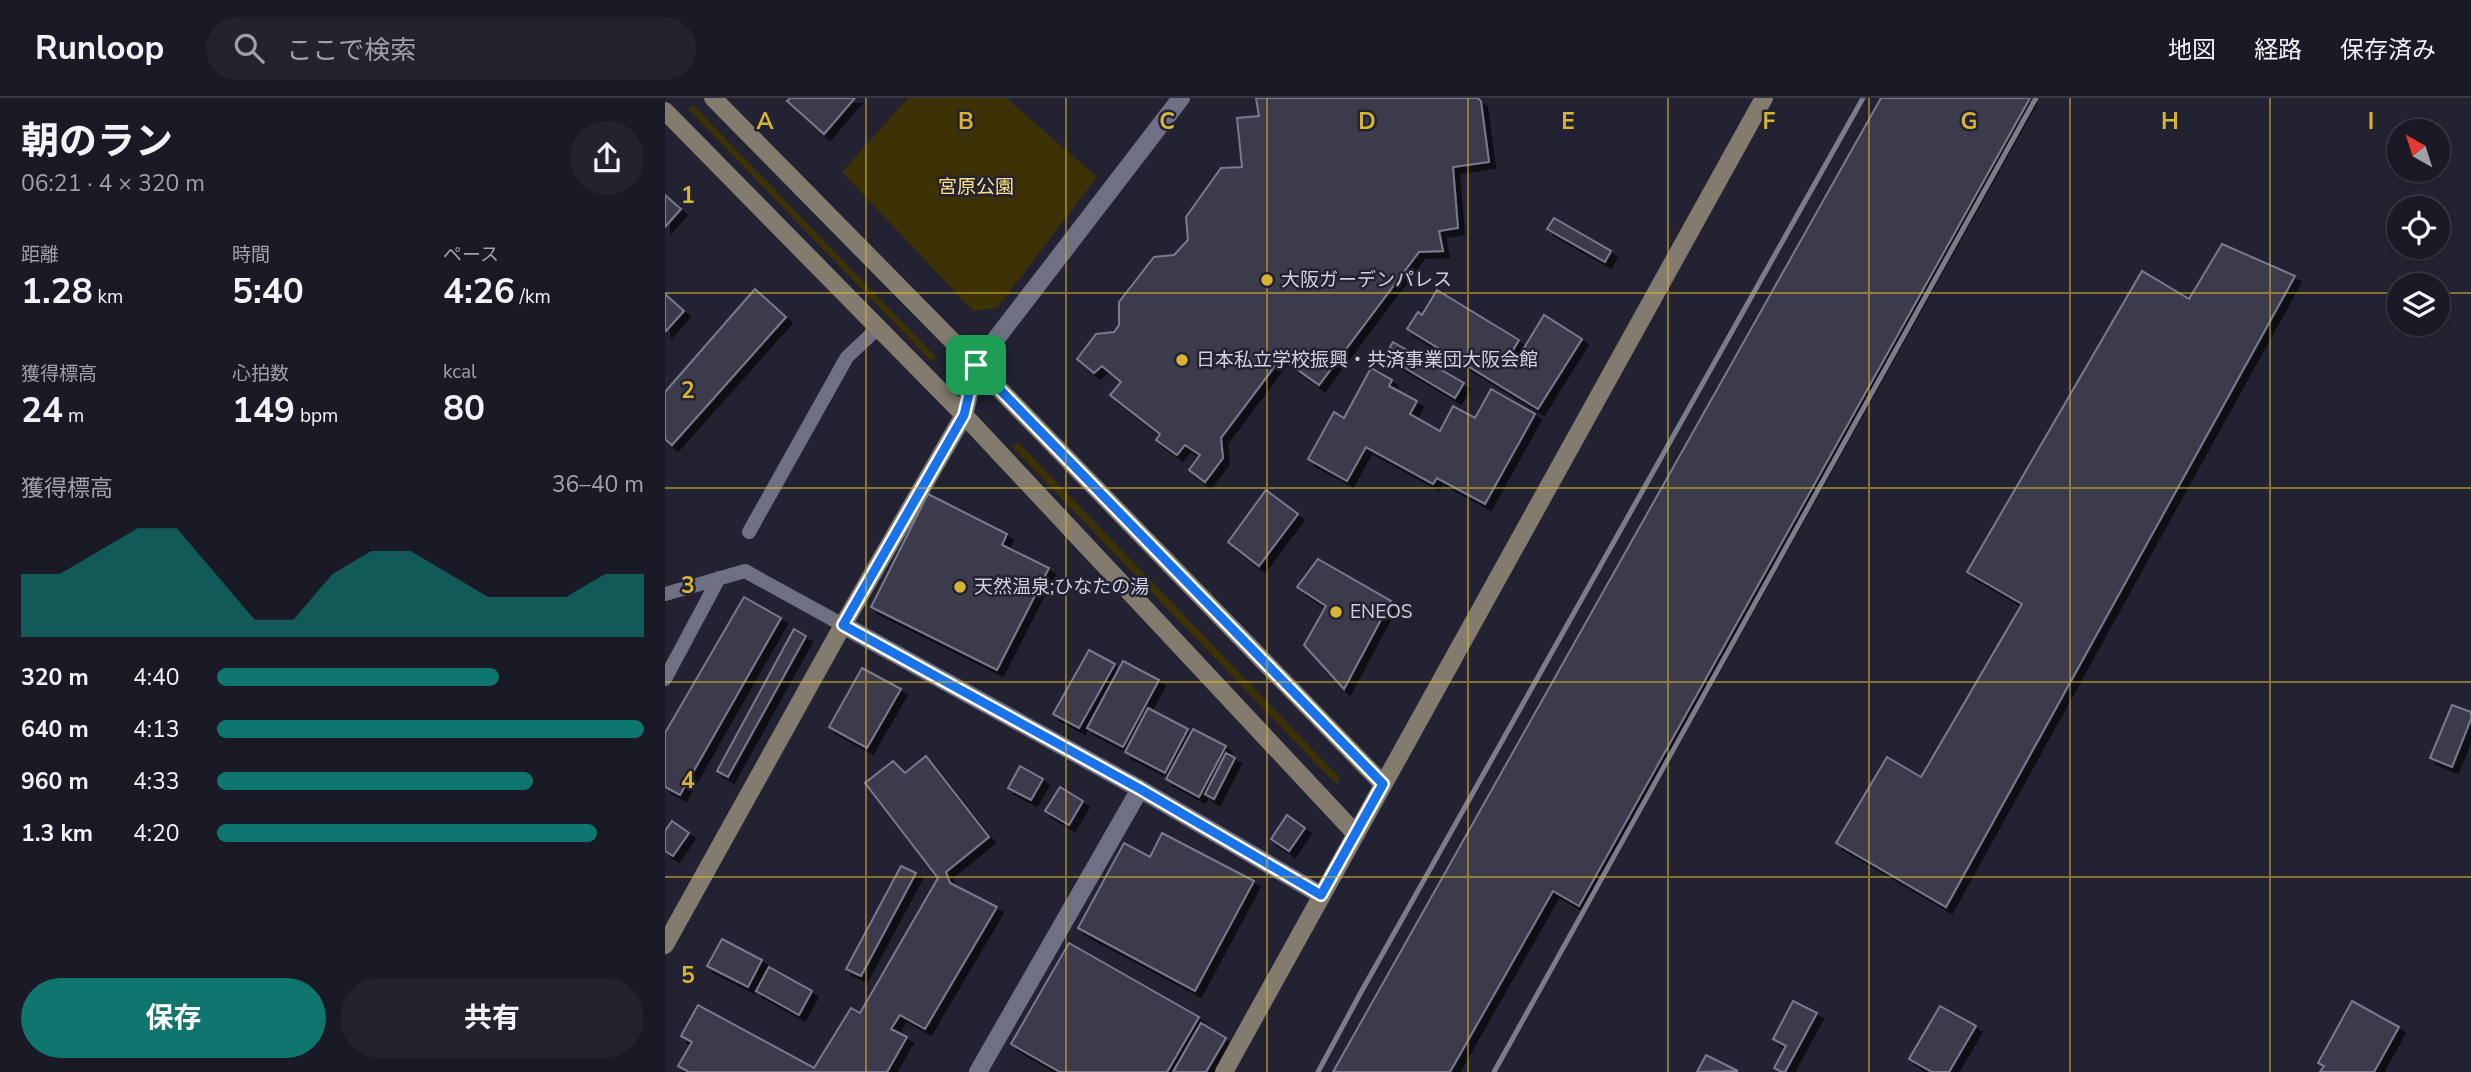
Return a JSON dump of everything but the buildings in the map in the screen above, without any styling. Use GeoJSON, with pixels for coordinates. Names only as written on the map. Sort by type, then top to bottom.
{"type":"FeatureCollection","features":[{"type":"Feature","properties":{"kind":"street"},"geometry":{"type":"LineString","coordinates":[[713,98],[1383,784]]}},
{"type":"Feature","properties":{"kind":"street"},"geometry":{"type":"LineString","coordinates":[[665,944],[964,415],[976,365],[1181,98]]}},
{"type":"Feature","properties":{"kind":"street"},"geometry":{"type":"LineString","coordinates":[[1224,1072],[1764,98]]}},
{"type":"Feature","properties":{"kind":"street"},"geometry":{"type":"LineString","coordinates":[[665,111],[964,415],[1356,834]]}},
{"type":"Feature","properties":{"kind":"street"},"geometry":{"type":"LineString","coordinates":[[843,625],[1140,789],[1321,895]]}},
{"type":"Feature","properties":{"kind":"street"},"geometry":{"type":"LineString","coordinates":[[978,1072],[1140,789]]}},
{"type":"Feature","properties":{"kind":"lane"},"geometry":{"type":"LineString","coordinates":[[749,532],[847,357],[877,329]]}},
{"type":"Feature","properties":{"kind":"lane"},"geometry":{"type":"LineString","coordinates":[[665,593],[745,571],[843,625]]}},
{"type":"Feature","properties":{"kind":"lane"},"geometry":{"type":"LineString","coordinates":[[665,679],[719,578]]}},
{"type":"Feature","properties":{"kind":"green space","name":"宮原公園"},"geometry":{"type":"Polygon","coordinates":[[[908,98],[1006,98],[1097,177],[997,308],[973,311],[842,172],[908,98]]]}},
{"type":"Feature","properties":{"kind":"green space"},"geometry":{"type":"Polygon","coordinates":[[[693,105],[936,358],[931,361],[688,109],[693,105]]]}},
{"type":"Feature","properties":{"kind":"green space"},"geometry":{"type":"Polygon","coordinates":[[[1018,442],[1339,777],[1340,782],[1333,781],[1013,448],[1018,442]]]}},
{"type":"Feature","properties":{"kind":"railway"},"geometry":{"type":"LineString","coordinates":[[1318,1072],[1863,98]]}},
{"type":"Feature","properties":{"kind":"railway"},"geometry":{"type":"LineString","coordinates":[[1494,1072],[2036,98]]}},
{"type":"Feature","properties":{"kind":"place","name":"大阪ガーデンパレス"},"geometry":{"type":"Point","coordinates":[1267,280]}},
{"type":"Feature","properties":{"kind":"place","name":"日本私立学校振興・共済事業団大阪会館"},"geometry":{"type":"Point","coordinates":[1182,360]}},
{"type":"Feature","properties":{"kind":"place","name":"天然温泉;ひなたの湯"},"geometry":{"type":"Point","coordinates":[960,587]}},
{"type":"Feature","properties":{"kind":"place","name":"ENEOS"},"geometry":{"type":"Point","coordinates":[1336,612]}},
{"type":"Feature","properties":{"kind":"route"},"geometry":{"type":"LineString","coordinates":[[976,365],[1383,784],[1321,895],[1140,789],[843,625],[964,415],[976,365]]}}]}
